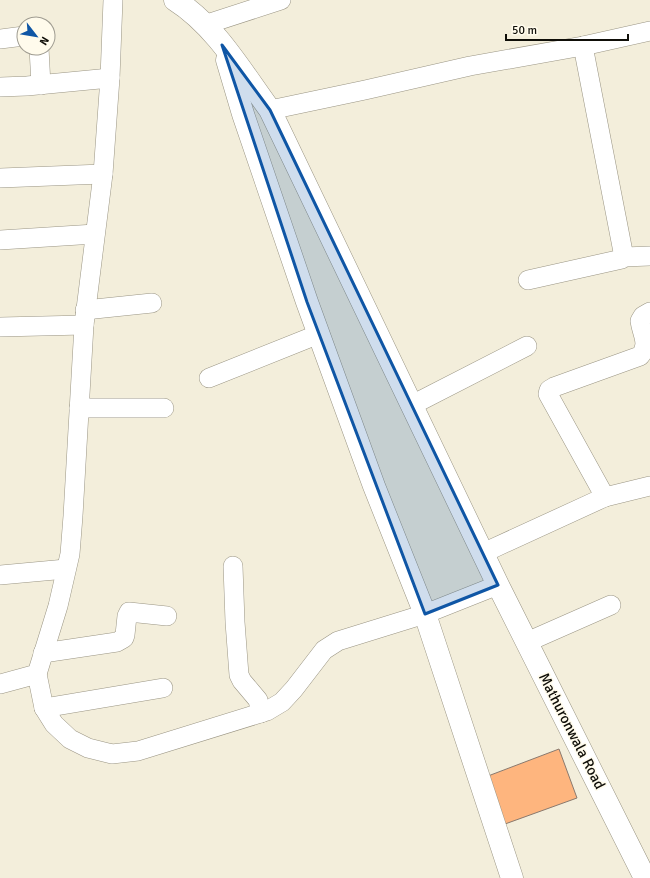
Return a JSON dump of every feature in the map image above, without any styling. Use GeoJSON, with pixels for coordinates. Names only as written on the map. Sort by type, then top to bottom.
{"type":"FeatureCollection","features":[{"type":"Feature","properties":{"kind":"street"},"geometry":{"type":"LineString","coordinates":[[113,0],[110,78],[103,174],[84,318],[70,554],[58,606],[37,674],[44,708],[54,724],[70,739],[88,748],[112,754],[138,751],[267,711],[282,702],[324,650],[338,642],[426,614],[498,585]]}},
{"type":"Feature","properties":{"kind":"street"},"geometry":{"type":"LineString","coordinates":[[204,25],[281,0]]}},
{"type":"Feature","properties":{"kind":"street","name":"Mathuronwala Road"},"geometry":{"type":"LineString","coordinates":[[183,2],[222,45],[270,110],[498,585],[645,878]]}},
{"type":"Feature","properties":{"kind":"street"},"geometry":{"type":"LineString","coordinates":[[270,110],[470,66],[583,46],[650,31]]}},
{"type":"Feature","properties":{"kind":"street"},"geometry":{"type":"LineString","coordinates":[[0,40],[16,37]]}},
{"type":"Feature","properties":{"kind":"street"},"geometry":{"type":"LineString","coordinates":[[222,45],[243,114],[319,334],[374,486],[426,614],[512,878]]}},
{"type":"Feature","properties":{"kind":"street"},"geometry":{"type":"LineString","coordinates":[[583,46],[624,257]]}},
{"type":"Feature","properties":{"kind":"street"},"geometry":{"type":"LineString","coordinates":[[39,56],[41,85]]}},
{"type":"Feature","properties":{"kind":"street"},"geometry":{"type":"LineString","coordinates":[[0,87],[41,85],[110,78]]}},
{"type":"Feature","properties":{"kind":"street"},"geometry":{"type":"LineString","coordinates":[[0,178],[103,174]]}},
{"type":"Feature","properties":{"kind":"street"},"geometry":{"type":"LineString","coordinates":[[0,240],[95,234]]}},
{"type":"Feature","properties":{"kind":"street"},"geometry":{"type":"LineString","coordinates":[[528,280],[622,259],[624,257],[650,256]]}},
{"type":"Feature","properties":{"kind":"street"},"geometry":{"type":"LineString","coordinates":[[0,327],[84,318],[152,303]]}},
{"type":"Feature","properties":{"kind":"street"},"geometry":{"type":"LineString","coordinates":[[605,497],[548,394],[554,387],[640,356],[645,352],[648,347],[640,321],[643,316],[650,312]]}},
{"type":"Feature","properties":{"kind":"street"},"geometry":{"type":"LineString","coordinates":[[209,378],[319,334]]}},
{"type":"Feature","properties":{"kind":"street"},"geometry":{"type":"LineString","coordinates":[[412,405],[527,346]]}},
{"type":"Feature","properties":{"kind":"street"},"geometry":{"type":"LineString","coordinates":[[79,408],[164,408]]}},
{"type":"Feature","properties":{"kind":"street"},"geometry":{"type":"LineString","coordinates":[[483,553],[605,497],[650,486]]}},
{"type":"Feature","properties":{"kind":"street"},"geometry":{"type":"LineString","coordinates":[[233,566],[239,675],[242,681],[258,700],[261,712]]}},
{"type":"Feature","properties":{"kind":"street"},"geometry":{"type":"LineString","coordinates":[[0,575],[66,570]]}},
{"type":"Feature","properties":{"kind":"street"},"geometry":{"type":"LineString","coordinates":[[527,642],[611,605]]}},
{"type":"Feature","properties":{"kind":"street"},"geometry":{"type":"LineString","coordinates":[[43,653],[117,642],[124,638],[127,616],[129,612],[167,616]]}},
{"type":"Feature","properties":{"kind":"street"},"geometry":{"type":"LineString","coordinates":[[0,684],[37,674]]}},
{"type":"Feature","properties":{"kind":"street"},"geometry":{"type":"LineString","coordinates":[[44,708],[163,688]]}},
{"type":"Feature","properties":{"kind":"highlighted area"},"geometry":{"type":"Polygon","coordinates":[[[222,45],[270,110],[498,585],[425,614],[307,302],[222,45]]]}},
{"type":"Feature","properties":{"kind":"building"},"geometry":{"type":"Polygon","coordinates":[[[559,749],[577,798],[505,824],[488,776],[559,749]]]}}]}
